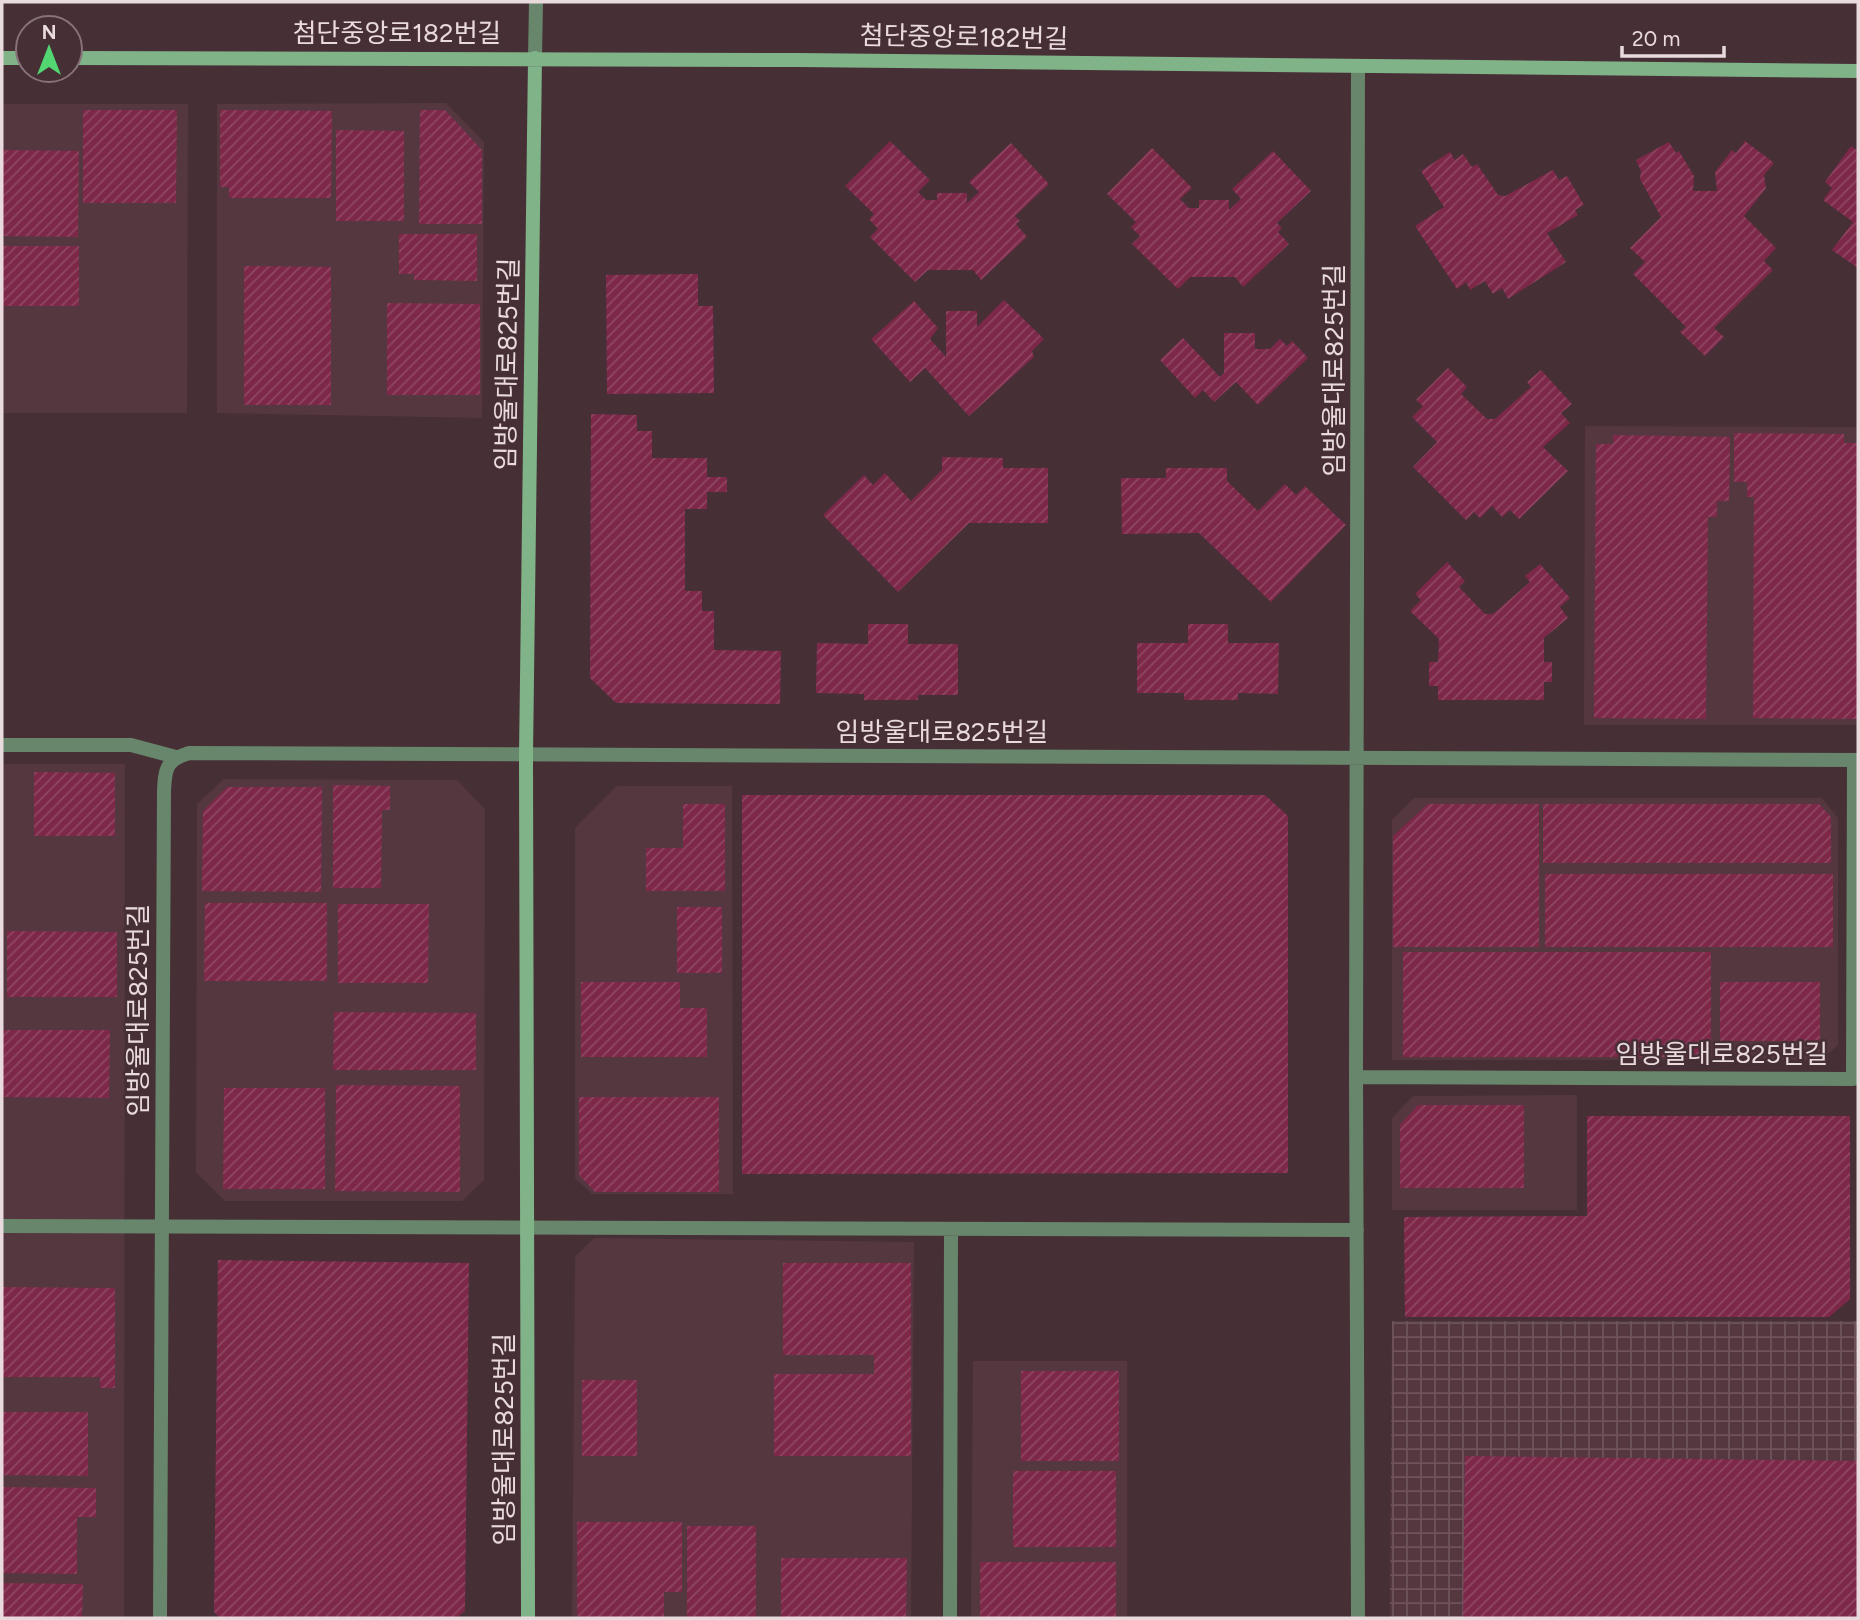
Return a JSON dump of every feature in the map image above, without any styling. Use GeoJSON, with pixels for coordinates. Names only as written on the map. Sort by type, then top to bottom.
{"type":"FeatureCollection","features":[{"type":"Feature","properties":{"kind":"street"},"geometry":{"type":"LineString","coordinates":[[535,58],[536,2]]}},
{"type":"Feature","properties":{"kind":"street","name":"첨단중앙로182번길"},"geometry":{"type":"LineString","coordinates":[[84,58],[535,58],[1858,71]]}},
{"type":"Feature","properties":{"kind":"street","name":"임방울대로825번길"},"geometry":{"type":"LineString","coordinates":[[528,1618],[526,755],[535,58]]}},
{"type":"Feature","properties":{"kind":"street","name":"임방울대로825번길"},"geometry":{"type":"LineString","coordinates":[[1358,66],[1358,1618]]}},
{"type":"Feature","properties":{"kind":"street"},"geometry":{"type":"LineString","coordinates":[[2,745],[131,746],[176,757]]}},
{"type":"Feature","properties":{"kind":"street","name":"임방울대로825번길"},"geometry":{"type":"LineString","coordinates":[[160,1618],[164,791],[165,769],[176,757],[188,753],[1856,761],[1853,1079],[1356,1077]]}},
{"type":"Feature","properties":{"kind":"street"},"geometry":{"type":"LineString","coordinates":[[2,1226],[1357,1230]]}},
{"type":"Feature","properties":{"kind":"street"},"geometry":{"type":"LineString","coordinates":[[950,1618],[951,1228]]}},
{"type":"Feature","properties":{"kind":"shaded area"},"geometry":{"type":"Polygon","coordinates":[[[446,103],[484,142],[482,418],[217,413],[217,104],[446,103]]]}},
{"type":"Feature","properties":{"kind":"shaded area"},"geometry":{"type":"Polygon","coordinates":[[[2,104],[188,104],[187,413],[2,413],[2,104]]]}},
{"type":"Feature","properties":{"kind":"shaded area"},"geometry":{"type":"Polygon","coordinates":[[[1585,426],[1858,427],[1858,725],[1584,725],[1585,426]]]}},
{"type":"Feature","properties":{"kind":"shaded area"},"geometry":{"type":"Polygon","coordinates":[[[2,764],[125,764],[124,1618],[2,1618],[2,764]]]}},
{"type":"Feature","properties":{"kind":"shaded area"},"geometry":{"type":"Polygon","coordinates":[[[224,779],[457,780],[485,809],[484,1180],[462,1201],[225,1201],[196,1172],[197,804],[224,779]]]}},
{"type":"Feature","properties":{"kind":"shaded area"},"geometry":{"type":"Polygon","coordinates":[[[617,786],[732,786],[733,1194],[592,1194],[575,1178],[575,828],[617,786]]]}},
{"type":"Feature","properties":{"kind":"shaded area"},"geometry":{"type":"Polygon","coordinates":[[[1414,798],[1822,798],[1838,818],[1838,1045],[1821,1060],[1392,1060],[1392,820],[1414,798]]]}},
{"type":"Feature","properties":{"kind":"shaded area"},"geometry":{"type":"Polygon","coordinates":[[[1577,1095],[1577,1210],[1392,1210],[1392,1118],[1413,1096],[1577,1095]]]}},
{"type":"Feature","properties":{"kind":"shaded area"},"geometry":{"type":"Polygon","coordinates":[[[594,1238],[914,1242],[911,1618],[572,1618],[575,1257],[594,1238]]]}},
{"type":"Feature","properties":{"kind":"shaded area"},"geometry":{"type":"Polygon","coordinates":[[[1392,1321],[1858,1321],[1858,1618],[1390,1618],[1392,1321]]]}},
{"type":"Feature","properties":{"kind":"shaded area"},"geometry":{"type":"Polygon","coordinates":[[[973,1361],[1127,1361],[1127,1618],[971,1618],[973,1361]]]}},
{"type":"Feature","properties":{"kind":"building"},"geometry":{"type":"Polygon","coordinates":[[[83,110],[177,110],[176,203],[83,203],[83,110]]]}},
{"type":"Feature","properties":{"kind":"building"},"geometry":{"type":"Polygon","coordinates":[[[220,110],[332,111],[331,198],[229,198],[229,187],[220,187],[220,110]]]}},
{"type":"Feature","properties":{"kind":"building"},"geometry":{"type":"Polygon","coordinates":[[[420,110],[445,110],[482,150],[482,224],[419,224],[420,110]]]}},
{"type":"Feature","properties":{"kind":"building"},"geometry":{"type":"Polygon","coordinates":[[[336,130],[404,131],[404,221],[336,221],[336,130]]]}},
{"type":"Feature","properties":{"kind":"building"},"geometry":{"type":"Polygon","coordinates":[[[890,141],[930,180],[918,192],[926,200],[937,200],[937,193],[967,193],[967,203],[979,192],[969,182],[1011,143],[1049,184],[1015,216],[1020,221],[1016,224],[1027,237],[981,280],[973,270],[928,270],[915,282],[870,237],[878,229],[869,219],[874,214],[845,186],[890,141]]]}},
{"type":"Feature","properties":{"kind":"building"},"geometry":{"type":"Polygon","coordinates":[[[1745,141],[1774,163],[1764,175],[1766,188],[1744,216],[1776,248],[1764,261],[1773,270],[1714,328],[1724,337],[1705,356],[1680,332],[1686,327],[1633,274],[1645,262],[1630,248],[1661,217],[1640,179],[1641,171],[1636,160],[1669,142],[1676,153],[1679,151],[1694,176],[1693,191],[1717,191],[1715,172],[1732,150],[1736,153],[1745,141]]]}},
{"type":"Feature","properties":{"kind":"building"},"geometry":{"type":"Polygon","coordinates":[[[1851,146],[1858,151],[1858,268],[1832,250],[1853,222],[1823,200],[1832,188],[1825,182],[1851,146]]]}},
{"type":"Feature","properties":{"kind":"building"},"geometry":{"type":"Polygon","coordinates":[[[1152,148],[1192,188],[1180,199],[1189,208],[1199,208],[1199,200],[1229,200],[1229,210],[1241,199],[1232,189],[1273,151],[1311,191],[1277,223],[1282,228],[1278,232],[1289,244],[1243,287],[1235,277],[1190,277],[1178,289],[1132,244],[1140,236],[1131,227],[1136,222],[1107,194],[1152,148]]]}},
{"type":"Feature","properties":{"kind":"building"},"geometry":{"type":"Polygon","coordinates":[[[2,150],[79,151],[78,237],[2,236],[2,150]]]}},
{"type":"Feature","properties":{"kind":"building"},"geometry":{"type":"Polygon","coordinates":[[[1450,152],[1455,160],[1463,154],[1472,167],[1477,164],[1498,195],[1505,196],[1553,170],[1559,180],[1567,176],[1584,205],[1575,210],[1578,215],[1547,233],[1566,262],[1508,299],[1502,288],[1493,294],[1485,281],[1470,290],[1466,282],[1457,289],[1415,226],[1444,207],[1421,171],[1450,152]]]}},
{"type":"Feature","properties":{"kind":"building"},"geometry":{"type":"Polygon","coordinates":[[[399,234],[477,234],[477,281],[414,280],[414,274],[399,274],[399,234]]]}},
{"type":"Feature","properties":{"kind":"building"},"geometry":{"type":"Polygon","coordinates":[[[2,246],[79,246],[79,306],[2,306],[2,246]]]}},
{"type":"Feature","properties":{"kind":"building"},"geometry":{"type":"Polygon","coordinates":[[[244,266],[331,267],[331,405],[244,405],[244,266]]]}},
{"type":"Feature","properties":{"kind":"building"},"geometry":{"type":"Polygon","coordinates":[[[698,274],[698,306],[713,306],[714,393],[607,394],[606,275],[698,274]]]}},
{"type":"Feature","properties":{"kind":"building"},"geometry":{"type":"Polygon","coordinates":[[[1004,300],[1044,339],[1032,351],[1034,357],[969,416],[925,368],[910,382],[871,339],[914,301],[938,328],[930,339],[946,357],[946,311],[977,311],[977,327],[1004,300]]]}},
{"type":"Feature","properties":{"kind":"building"},"geometry":{"type":"Polygon","coordinates":[[[387,303],[480,304],[480,395],[387,395],[387,303]]]}},
{"type":"Feature","properties":{"kind":"building"},"geometry":{"type":"Polygon","coordinates":[[[1224,333],[1255,333],[1255,349],[1270,349],[1280,339],[1287,346],[1292,341],[1308,358],[1258,405],[1236,382],[1214,402],[1203,390],[1195,398],[1160,360],[1183,338],[1220,377],[1224,373],[1224,333]]]}},
{"type":"Feature","properties":{"kind":"building"},"geometry":{"type":"Polygon","coordinates":[[[1448,368],[1467,387],[1461,394],[1487,419],[1495,419],[1531,387],[1527,382],[1541,370],[1572,404],[1561,413],[1570,423],[1543,447],[1568,471],[1519,519],[1510,510],[1502,517],[1492,506],[1480,518],[1474,512],[1466,520],[1413,467],[1437,442],[1412,417],[1423,406],[1416,400],[1448,368]]]}},
{"type":"Feature","properties":{"kind":"building"},"geometry":{"type":"Polygon","coordinates":[[[591,414],[637,415],[637,431],[652,431],[652,458],[707,458],[707,477],[727,477],[727,492],[707,492],[707,509],[685,509],[685,591],[702,591],[702,611],[714,611],[714,650],[781,651],[780,704],[616,703],[590,678],[591,414]]]}},
{"type":"Feature","properties":{"kind":"building"},"geometry":{"type":"Polygon","coordinates":[[[1734,433],[1844,434],[1844,443],[1858,443],[1858,719],[1753,718],[1754,497],[1747,497],[1747,482],[1734,482],[1734,433]]]}},
{"type":"Feature","properties":{"kind":"building"},"geometry":{"type":"Polygon","coordinates":[[[1613,435],[1730,437],[1729,501],[1717,501],[1717,517],[1708,517],[1706,719],[1594,718],[1596,444],[1613,444],[1613,435]]]}},
{"type":"Feature","properties":{"kind":"building"},"geometry":{"type":"Polygon","coordinates":[[[942,457],[1003,458],[1003,468],[1048,468],[1048,523],[969,523],[898,592],[823,515],[864,475],[873,485],[885,473],[911,501],[942,470],[942,457]]]}},
{"type":"Feature","properties":{"kind":"building"},"geometry":{"type":"Polygon","coordinates":[[[1166,468],[1227,468],[1227,481],[1258,511],[1285,484],[1296,495],[1305,486],[1346,525],[1271,602],[1199,533],[1122,534],[1121,478],[1166,478],[1166,468]]]}},
{"type":"Feature","properties":{"kind":"building"},"geometry":{"type":"Polygon","coordinates":[[[1447,562],[1465,581],[1459,587],[1485,614],[1493,614],[1530,582],[1525,576],[1540,564],[1570,598],[1560,607],[1568,618],[1544,638],[1544,662],[1552,662],[1552,682],[1544,682],[1544,700],[1438,700],[1438,686],[1429,686],[1429,662],[1438,662],[1439,639],[1410,611],[1421,600],[1415,594],[1447,562]]]}},
{"type":"Feature","properties":{"kind":"building"},"geometry":{"type":"Polygon","coordinates":[[[868,624],[908,624],[908,644],[958,644],[958,695],[918,695],[918,700],[864,700],[864,694],[816,693],[817,643],[868,644],[868,624]]]}},
{"type":"Feature","properties":{"kind":"building"},"geometry":{"type":"Polygon","coordinates":[[[1188,624],[1228,624],[1228,643],[1279,643],[1278,694],[1238,693],[1238,700],[1184,700],[1184,693],[1137,693],[1137,643],[1188,643],[1188,624]]]}},
{"type":"Feature","properties":{"kind":"building"},"geometry":{"type":"Polygon","coordinates":[[[34,772],[115,773],[115,836],[34,836],[34,772]]]}},
{"type":"Feature","properties":{"kind":"building"},"geometry":{"type":"Polygon","coordinates":[[[333,785],[390,786],[390,810],[382,810],[381,888],[333,888],[333,785]]]}},
{"type":"Feature","properties":{"kind":"building"},"geometry":{"type":"Polygon","coordinates":[[[227,787],[322,787],[321,892],[202,891],[203,811],[227,787]]]}},
{"type":"Feature","properties":{"kind":"building"},"geometry":{"type":"Polygon","coordinates":[[[742,795],[1265,795],[1288,816],[1288,1173],[742,1174],[742,795]]]}},
{"type":"Feature","properties":{"kind":"building"},"geometry":{"type":"Polygon","coordinates":[[[683,804],[725,804],[725,891],[646,891],[646,848],[683,848],[683,804]]]}},
{"type":"Feature","properties":{"kind":"building"},"geometry":{"type":"Polygon","coordinates":[[[1428,804],[1539,804],[1539,947],[1393,947],[1393,836],[1428,804]]]}},
{"type":"Feature","properties":{"kind":"building"},"geometry":{"type":"Polygon","coordinates":[[[1543,804],[1819,804],[1831,817],[1831,863],[1543,863],[1543,804]]]}},
{"type":"Feature","properties":{"kind":"building"},"geometry":{"type":"Polygon","coordinates":[[[1545,874],[1833,874],[1833,947],[1545,947],[1545,874]]]}},
{"type":"Feature","properties":{"kind":"building"},"geometry":{"type":"Polygon","coordinates":[[[205,903],[327,903],[327,981],[204,981],[205,903]]]}},
{"type":"Feature","properties":{"kind":"building"},"geometry":{"type":"Polygon","coordinates":[[[338,904],[429,904],[428,983],[338,983],[338,904]]]}},
{"type":"Feature","properties":{"kind":"building"},"geometry":{"type":"Polygon","coordinates":[[[677,907],[722,907],[722,973],[677,973],[677,907]]]}},
{"type":"Feature","properties":{"kind":"building"},"geometry":{"type":"Polygon","coordinates":[[[7,931],[117,932],[117,997],[7,997],[7,931]]]}},
{"type":"Feature","properties":{"kind":"building"},"geometry":{"type":"Polygon","coordinates":[[[1403,952],[1711,952],[1711,1057],[1403,1057],[1403,952]]]}},
{"type":"Feature","properties":{"kind":"building"},"geometry":{"type":"Polygon","coordinates":[[[581,982],[680,982],[680,1008],[707,1008],[707,1057],[581,1057],[581,982]]]}},
{"type":"Feature","properties":{"kind":"building"},"geometry":{"type":"Polygon","coordinates":[[[1720,982],[1820,982],[1820,1041],[1720,1041],[1720,982]]]}},
{"type":"Feature","properties":{"kind":"building"},"geometry":{"type":"Polygon","coordinates":[[[334,1012],[476,1013],[476,1070],[333,1070],[334,1012]]]}},
{"type":"Feature","properties":{"kind":"building"},"geometry":{"type":"Polygon","coordinates":[[[2,1030],[110,1030],[109,1098],[2,1097],[2,1030]]]}},
{"type":"Feature","properties":{"kind":"building"},"geometry":{"type":"Polygon","coordinates":[[[336,1085],[460,1086],[460,1192],[335,1191],[336,1085]]]}},
{"type":"Feature","properties":{"kind":"building"},"geometry":{"type":"Polygon","coordinates":[[[224,1088],[325,1088],[325,1189],[223,1189],[224,1088]]]}},
{"type":"Feature","properties":{"kind":"building"},"geometry":{"type":"Polygon","coordinates":[[[579,1097],[719,1097],[719,1192],[595,1192],[579,1175],[579,1097]]]}},
{"type":"Feature","properties":{"kind":"building"},"geometry":{"type":"Polygon","coordinates":[[[1418,1105],[1524,1105],[1524,1188],[1400,1188],[1400,1125],[1418,1105]]]}},
{"type":"Feature","properties":{"kind":"building"},"geometry":{"type":"Polygon","coordinates":[[[1587,1116],[1850,1116],[1850,1299],[1829,1317],[1405,1317],[1404,1217],[1587,1216],[1587,1116]]]}},
{"type":"Feature","properties":{"kind":"building"},"geometry":{"type":"Polygon","coordinates":[[[218,1260],[469,1263],[465,1611],[456,1618],[220,1618],[214,1612],[218,1260]]]}},
{"type":"Feature","properties":{"kind":"building"},"geometry":{"type":"Polygon","coordinates":[[[783,1263],[911,1263],[911,1456],[774,1456],[774,1374],[874,1374],[874,1355],[783,1355],[783,1263]]]}},
{"type":"Feature","properties":{"kind":"building"},"geometry":{"type":"Polygon","coordinates":[[[2,1287],[115,1288],[115,1388],[100,1388],[100,1377],[2,1377],[2,1287]]]}},
{"type":"Feature","properties":{"kind":"building"},"geometry":{"type":"Polygon","coordinates":[[[1021,1371],[1119,1371],[1119,1461],[1021,1461],[1021,1371]]]}},
{"type":"Feature","properties":{"kind":"building"},"geometry":{"type":"Polygon","coordinates":[[[582,1380],[637,1380],[637,1456],[582,1456],[582,1380]]]}},
{"type":"Feature","properties":{"kind":"building"},"geometry":{"type":"Polygon","coordinates":[[[2,1412],[88,1412],[88,1476],[2,1475],[2,1412]]]}},
{"type":"Feature","properties":{"kind":"building"},"geometry":{"type":"Polygon","coordinates":[[[1465,1456],[1858,1461],[1858,1618],[1463,1618],[1465,1456]]]}},
{"type":"Feature","properties":{"kind":"building"},"geometry":{"type":"Polygon","coordinates":[[[1013,1471],[1116,1471],[1116,1547],[1013,1547],[1013,1471]]]}},
{"type":"Feature","properties":{"kind":"building"},"geometry":{"type":"Polygon","coordinates":[[[2,1487],[96,1488],[96,1517],[77,1517],[77,1574],[2,1573],[2,1487]]]}},
{"type":"Feature","properties":{"kind":"building"},"geometry":{"type":"Polygon","coordinates":[[[577,1522],[682,1522],[682,1592],[664,1592],[664,1618],[580,1618],[577,1615],[577,1522]]]}},
{"type":"Feature","properties":{"kind":"building"},"geometry":{"type":"Polygon","coordinates":[[[687,1526],[756,1526],[756,1618],[687,1618],[687,1526]]]}},
{"type":"Feature","properties":{"kind":"building"},"geometry":{"type":"Polygon","coordinates":[[[781,1558],[907,1558],[906,1618],[781,1618],[781,1558]]]}},
{"type":"Feature","properties":{"kind":"building"},"geometry":{"type":"Polygon","coordinates":[[[980,1562],[1116,1562],[1116,1618],[980,1618],[980,1562]]]}},
{"type":"Feature","properties":{"kind":"building"},"geometry":{"type":"Polygon","coordinates":[[[2,1583],[83,1584],[82,1618],[2,1618],[2,1583]]]}}]}
